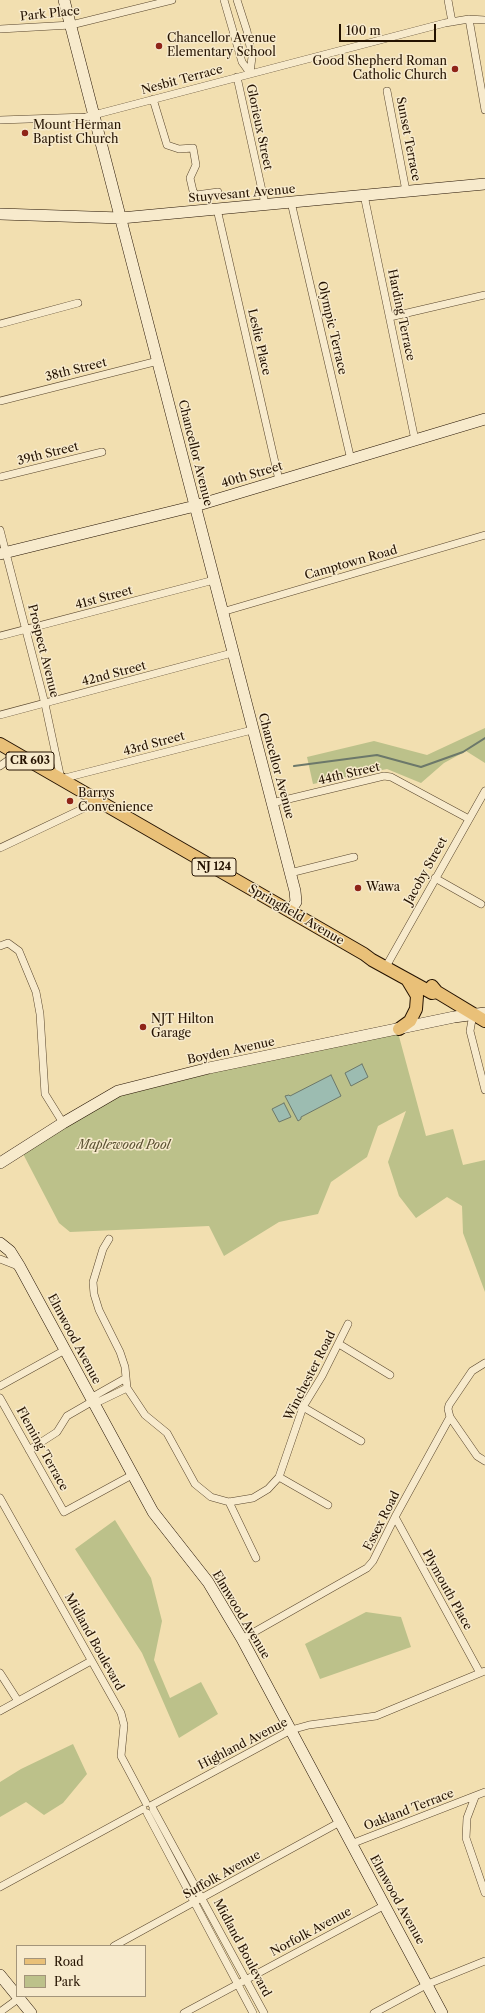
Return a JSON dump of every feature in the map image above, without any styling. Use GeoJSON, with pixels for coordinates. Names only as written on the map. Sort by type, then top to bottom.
{"type":"FeatureCollection","features":[{"type":"Feature","properties":{"kind":"main road","name":"Springfield Avenue"},"geometry":{"type":"LineString","coordinates":[[0,744],[372,960],[432,993],[437,992]]}},
{"type":"Feature","properties":{"kind":"main road","name":"Springfield Avenue"},"geometry":{"type":"LineString","coordinates":[[364,954],[374,956],[388,962],[435,988],[437,992],[485,1021]]}},
{"type":"Feature","properties":{"kind":"main road"},"geometry":{"type":"LineString","coordinates":[[399,1029],[411,1019],[417,1002],[417,996],[412,985],[402,976]]}},
{"type":"Feature","properties":{"kind":"street","name":"Chancellor Avenue"},"geometry":{"type":"LineString","coordinates":[[64,0],[72,25],[232,653],[290,873],[296,902],[290,911]]}},
{"type":"Feature","properties":{"kind":"street","name":"Park Place"},"geometry":{"type":"LineString","coordinates":[[0,29],[72,25],[172,0]]}},
{"type":"Feature","properties":{"kind":"street","name":"Glorieux Street"},"geometry":{"type":"LineString","coordinates":[[224,0],[242,62],[250,73]]}},
{"type":"Feature","properties":{"kind":"street","name":"Glorieux Street"},"geometry":{"type":"LineString","coordinates":[[237,0],[247,31],[252,57],[250,73]]}},
{"type":"Feature","properties":{"kind":"street"},"geometry":{"type":"LineString","coordinates":[[448,0],[452,22]]}},
{"type":"Feature","properties":{"kind":"street","name":"Nesbit Terrace"},"geometry":{"type":"LineString","coordinates":[[0,120],[82,117],[95,115],[250,73],[452,22],[469,19],[485,20]]}},
{"type":"Feature","properties":{"kind":"street"},"geometry":{"type":"LineString","coordinates":[[469,19],[485,110]]}},
{"type":"Feature","properties":{"kind":"street","name":"Glorieux Street"},"geometry":{"type":"LineString","coordinates":[[237,77],[265,204]]}},
{"type":"Feature","properties":{"kind":"street","name":"Sunset Terrace"},"geometry":{"type":"LineString","coordinates":[[387,91],[406,192]]}},
{"type":"Feature","properties":{"kind":"street"},"geometry":{"type":"LineString","coordinates":[[153,99],[167,145],[179,149],[193,148],[196,165],[190,178],[193,191],[196,195],[218,192]]}},
{"type":"Feature","properties":{"kind":"street","name":"Stuyvesant Avenue"},"geometry":{"type":"LineString","coordinates":[[0,214],[121,218],[485,184]]}},
{"type":"Feature","properties":{"kind":"street","name":"Harding Terrace"},"geometry":{"type":"LineString","coordinates":[[364,195],[415,440]]}},
{"type":"Feature","properties":{"kind":"street","name":"Olympic Terrace"},"geometry":{"type":"LineString","coordinates":[[291,202],[351,460]]}},
{"type":"Feature","properties":{"kind":"street","name":"Leslie Place"},"geometry":{"type":"LineString","coordinates":[[217,209],[279,480]]}},
{"type":"Feature","properties":{"kind":"street"},"geometry":{"type":"LineString","coordinates":[[390,317],[485,295]]}},
{"type":"Feature","properties":{"kind":"street"},"geometry":{"type":"LineString","coordinates":[[0,324],[78,303]]}},
{"type":"Feature","properties":{"kind":"street","name":"38th Street"},"geometry":{"type":"LineString","coordinates":[[0,401],[158,361]]}},
{"type":"Feature","properties":{"kind":"street","name":"40th Street"},"geometry":{"type":"LineString","coordinates":[[3,554],[195,506],[351,460],[485,418]]}},
{"type":"Feature","properties":{"kind":"street","name":"39th Street"},"geometry":{"type":"LineString","coordinates":[[0,477],[102,452]]}},
{"type":"Feature","properties":{"kind":"street","name":"Prospect Avenue"},"geometry":{"type":"LineString","coordinates":[[0,530],[3,554],[26,630],[45,704],[61,779]]}},
{"type":"Feature","properties":{"kind":"street","name":"Camptown Road"},"geometry":{"type":"LineString","coordinates":[[222,612],[485,535]]}},
{"type":"Feature","properties":{"kind":"street","name":"41st Street"},"geometry":{"type":"LineString","coordinates":[[0,636],[214,580]]}},
{"type":"Feature","properties":{"kind":"street","name":"42nd Street"},"geometry":{"type":"LineString","coordinates":[[0,715],[232,653]]}},
{"type":"Feature","properties":{"kind":"street","name":"43rd Street"},"geometry":{"type":"LineString","coordinates":[[61,779],[252,730]]}},
{"type":"Feature","properties":{"kind":"street"},"geometry":{"type":"LineString","coordinates":[[0,766],[17,754]]}},
{"type":"Feature","properties":{"kind":"street","name":"44th Street"},"geometry":{"type":"LineString","coordinates":[[272,803],[384,776],[391,777],[469,819]]}},
{"type":"Feature","properties":{"kind":"street","name":"Jacoby Street"},"geometry":{"type":"LineString","coordinates":[[388,962],[485,791]]}},
{"type":"Feature","properties":{"kind":"street"},"geometry":{"type":"LineString","coordinates":[[0,848],[99,801]]}},
{"type":"Feature","properties":{"kind":"street"},"geometry":{"type":"LineString","coordinates":[[290,873],[354,856]]}},
{"type":"Feature","properties":{"kind":"street"},"geometry":{"type":"LineString","coordinates":[[435,878],[480,904]]}},
{"type":"Feature","properties":{"kind":"street"},"geometry":{"type":"LineString","coordinates":[[0,946],[8,943],[19,951],[36,992],[40,1014],[45,1094],[63,1123]]}},
{"type":"Feature","properties":{"kind":"street","name":"Boyden Avenue"},"geometry":{"type":"LineString","coordinates":[[0,1163],[63,1123],[118,1091],[209,1068],[485,1012]]}},
{"type":"Feature","properties":{"kind":"street"},"geometry":{"type":"LineString","coordinates":[[473,1014],[470,1032],[485,1090]]}},
{"type":"Feature","properties":{"kind":"street"},"geometry":{"type":"LineString","coordinates":[[29,1450],[57,1432],[67,1416],[93,1401],[100,1401],[127,1388],[120,1352],[99,1310],[94,1294],[93,1282],[109,1239]]}},
{"type":"Feature","properties":{"kind":"street","name":"Elmwood Avenue"},"geometry":{"type":"LineString","coordinates":[[0,1243],[10,1250],[20,1267],[153,1512],[208,1582],[242,1639],[351,1844],[428,1984],[442,2013]]}},
{"type":"Feature","properties":{"kind":"street"},"geometry":{"type":"LineString","coordinates":[[0,1259],[8,1260],[20,1267]]}},
{"type":"Feature","properties":{"kind":"street","name":"Winchester Road"},"geometry":{"type":"LineString","coordinates":[[127,1388],[145,1415],[167,1433],[195,1484],[212,1497],[229,1502],[252,1498],[268,1489],[279,1477],[303,1407],[339,1344],[348,1324]]}},
{"type":"Feature","properties":{"kind":"street"},"geometry":{"type":"LineString","coordinates":[[339,1344],[390,1375]]}},
{"type":"Feature","properties":{"kind":"street"},"geometry":{"type":"LineString","coordinates":[[0,1386],[65,1350]]}},
{"type":"Feature","properties":{"kind":"street","name":"Essex Road"},"geometry":{"type":"LineString","coordinates":[[242,1639],[367,1568],[373,1561],[395,1517],[450,1417],[448,1409],[449,1405],[472,1371],[485,1362]]}},
{"type":"Feature","properties":{"kind":"street"},"geometry":{"type":"LineString","coordinates":[[93,1401],[96,1395],[126,1378]]}},
{"type":"Feature","properties":{"kind":"street","name":"Fleming Terrace"},"geometry":{"type":"LineString","coordinates":[[0,1398],[64,1512],[132,1475]]}},
{"type":"Feature","properties":{"kind":"street"},"geometry":{"type":"LineString","coordinates":[[303,1407],[361,1441]]}},
{"type":"Feature","properties":{"kind":"street"},"geometry":{"type":"LineString","coordinates":[[450,1417],[477,1456],[485,1461]]}},
{"type":"Feature","properties":{"kind":"street"},"geometry":{"type":"LineString","coordinates":[[279,1477],[328,1505]]}},
{"type":"Feature","properties":{"kind":"street","name":"Midland Boulevard"},"geometry":{"type":"LineString","coordinates":[[0,1498],[124,1720],[121,1756],[194,1902],[253,2013]]}},
{"type":"Feature","properties":{"kind":"street"},"geometry":{"type":"LineString","coordinates":[[229,1502],[256,1558]]}},
{"type":"Feature","properties":{"kind":"street","name":"Plymouth Place"},"geometry":{"type":"LineString","coordinates":[[395,1517],[483,1672]]}},
{"type":"Feature","properties":{"kind":"street"},"geometry":{"type":"LineString","coordinates":[[0,1711],[91,1661]]}},
{"type":"Feature","properties":{"kind":"street","name":"Highland Avenue"},"geometry":{"type":"LineString","coordinates":[[0,1887],[291,1730],[309,1725],[376,1716],[483,1672]]}},
{"type":"Feature","properties":{"kind":"street"},"geometry":{"type":"LineString","coordinates":[[0,1673],[18,1701]]}},
{"type":"Feature","properties":{"kind":"street","name":"Oakland Terrace"},"geometry":{"type":"LineString","coordinates":[[351,1844],[485,1792]]}},
{"type":"Feature","properties":{"kind":"street"},"geometry":{"type":"LineString","coordinates":[[475,1796],[467,1818],[466,1838],[485,1893]]}},
{"type":"Feature","properties":{"kind":"street","name":"Midland Boulevard"},"geometry":{"type":"LineString","coordinates":[[148,1808],[202,1898],[264,2013]]}},
{"type":"Feature","properties":{"kind":"street","name":"Suffolk Avenue"},"geometry":{"type":"LineString","coordinates":[[116,1945],[340,1822]]}},
{"type":"Feature","properties":{"kind":"street","name":"Norfolk Avenue"},"geometry":{"type":"LineString","coordinates":[[184,2013],[385,1905]]}},
{"type":"Feature","properties":{"kind":"street"},"geometry":{"type":"LineString","coordinates":[[374,2013],[428,1984],[485,1961]]}},
{"type":"Feature","properties":{"kind":"street"},"geometry":{"type":"LineString","coordinates":[[0,1975],[16,1993]]}},
{"type":"Feature","properties":{"kind":"street"},"geometry":{"type":"LineString","coordinates":[[0,2012],[20,1997],[31,2013]]}},
{"type":"Feature","properties":{"kind":"green space"},"geometry":{"type":"Polygon","coordinates":[[[485,728],[485,763],[466,751],[444,763],[421,783],[387,769],[313,784],[307,757],[374,741],[427,755],[485,728]]]}},
{"type":"Feature","properties":{"kind":"green space","name":"Maplewood Pool"},"geometry":{"type":"Polygon","coordinates":[[[397,1029],[426,1136],[453,1129],[463,1165],[485,1160],[485,1292],[463,1233],[462,1206],[447,1197],[416,1218],[399,1196],[388,1162],[406,1111],[378,1126],[367,1157],[331,1182],[318,1214],[279,1222],[224,1256],[209,1226],[70,1232],[59,1223],[20,1148],[103,1099],[397,1029]]]}},
{"type":"Feature","properties":{"kind":"green space"},"geometry":{"type":"Polygon","coordinates":[[[115,1520],[151,1578],[162,1621],[154,1660],[170,1698],[201,1682],[218,1714],[179,1738],[142,1653],[75,1549],[115,1520]]]}},
{"type":"Feature","properties":{"kind":"green space"},"geometry":{"type":"Polygon","coordinates":[[[366,1612],[401,1617],[411,1647],[320,1679],[305,1644],[366,1612]]]}},
{"type":"Feature","properties":{"kind":"green space"},"geometry":{"type":"Polygon","coordinates":[[[73,1744],[87,1774],[63,1803],[44,1815],[26,1802],[0,1817],[0,1782],[21,1769],[73,1744]]]}},
{"type":"Feature","properties":{"kind":"water"},"geometry":{"type":"Polygon","coordinates":[[[362,1064],[368,1077],[351,1086],[345,1073],[362,1064]]]}},
{"type":"Feature","properties":{"kind":"water"},"geometry":{"type":"Polygon","coordinates":[[[331,1075],[341,1096],[301,1117],[298,1121],[285,1096],[290,1096],[331,1075]]]}},
{"type":"Feature","properties":{"kind":"water"},"geometry":{"type":"Polygon","coordinates":[[[284,1103],[291,1117],[279,1122],[272,1109],[284,1103]]]}},
{"type":"Feature","properties":{"kind":"waterway"},"geometry":{"type":"LineString","coordinates":[[294,766],[377,755],[421,767],[463,752],[485,738]]}},
{"type":"Feature","properties":{"kind":"place","name":"Chancellor Avenue Elementary School"},"geometry":{"type":"Point","coordinates":[159,46]}},
{"type":"Feature","properties":{"kind":"place","name":"Good Shepherd Roman Catholic Church"},"geometry":{"type":"Point","coordinates":[455,69]}},
{"type":"Feature","properties":{"kind":"place","name":"Mount Herman Baptist Church"},"geometry":{"type":"Point","coordinates":[25,133]}},
{"type":"Feature","properties":{"kind":"place","name":"Barrys Convenience"},"geometry":{"type":"Point","coordinates":[70,801]}},
{"type":"Feature","properties":{"kind":"place","name":"Wawa"},"geometry":{"type":"Point","coordinates":[358,888]}},
{"type":"Feature","properties":{"kind":"place","name":"NJT Hilton Garage"},"geometry":{"type":"Point","coordinates":[143,1027]}}]}
